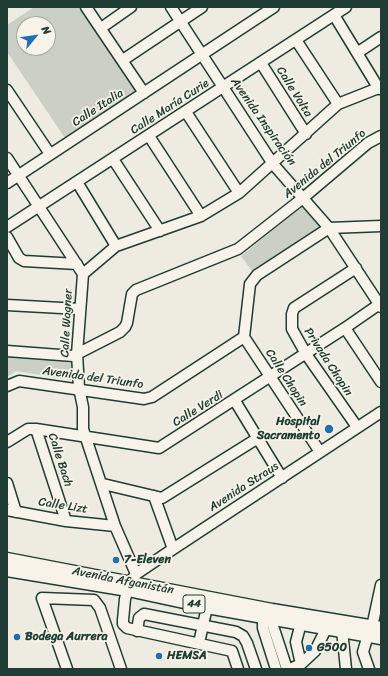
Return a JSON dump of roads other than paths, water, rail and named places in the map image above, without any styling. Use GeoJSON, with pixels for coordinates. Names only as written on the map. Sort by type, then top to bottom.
{"type":"FeatureCollection","features":[{"type":"Feature","properties":{"kind":"main road","name":"Avenida Afganistán"},"geometry":{"type":"LineString","coordinates":[[7,559],[132,582],[267,613],[301,623],[342,630],[374,630]]}},
{"type":"Feature","properties":{"kind":"main road","name":"Avenida Afganistán"},"geometry":{"type":"LineString","coordinates":[[7,570],[97,585],[132,582],[207,607],[267,613],[374,630],[381,638]]}},
{"type":"Feature","properties":{"kind":"street"},"geometry":{"type":"LineString","coordinates":[[86,7],[144,93]]}},
{"type":"Feature","properties":{"kind":"street"},"geometry":{"type":"LineString","coordinates":[[101,28],[131,7]]}},
{"type":"Feature","properties":{"kind":"street","name":"Avenida Inspiración"},"geometry":{"type":"LineString","coordinates":[[171,7],[273,164],[329,228],[380,305]]}},
{"type":"Feature","properties":{"kind":"street"},"geometry":{"type":"LineString","coordinates":[[123,60],[202,7]]}},
{"type":"Feature","properties":{"kind":"street","name":"Calle María Curie"},"geometry":{"type":"LineString","coordinates":[[7,227],[346,7]]}},
{"type":"Feature","properties":{"kind":"street","name":"Calle Italia"},"geometry":{"type":"LineString","coordinates":[[7,182],[271,8]]}},
{"type":"Feature","properties":{"kind":"street"},"geometry":{"type":"LineString","coordinates":[[83,274],[116,246],[160,232],[201,216],[239,193],[338,104],[380,88],[334,15]]}},
{"type":"Feature","properties":{"kind":"street"},"geometry":{"type":"LineString","coordinates":[[356,52],[381,37]]}},
{"type":"Feature","properties":{"kind":"street"},"geometry":{"type":"LineString","coordinates":[[296,40],[338,104]]}},
{"type":"Feature","properties":{"kind":"street","name":"Calle Volta"},"geometry":{"type":"LineString","coordinates":[[261,63],[306,134]]}},
{"type":"Feature","properties":{"kind":"street"},"geometry":{"type":"LineString","coordinates":[[7,90],[50,154]]}},
{"type":"Feature","properties":{"kind":"street"},"geometry":{"type":"LineString","coordinates":[[186,112],[239,193]]}},
{"type":"Feature","properties":{"kind":"street"},"geometry":{"type":"LineString","coordinates":[[149,136],[201,216]]}},
{"type":"Feature","properties":{"kind":"street","name":"Avenida del Triunfo"},"geometry":{"type":"LineString","coordinates":[[7,350],[73,356],[126,328],[132,294],[136,290],[238,249],[303,198],[368,143],[381,136]]}},
{"type":"Feature","properties":{"kind":"street","name":"Calle Wagner"},"geometry":{"type":"LineString","coordinates":[[7,158],[83,274],[77,354],[79,388],[83,407],[83,429],[103,484],[132,582]]}},
{"type":"Feature","properties":{"kind":"street"},"geometry":{"type":"LineString","coordinates":[[113,159],[160,232]]}},
{"type":"Feature","properties":{"kind":"street"},"geometry":{"type":"LineString","coordinates":[[77,182],[116,246]]}},
{"type":"Feature","properties":{"kind":"street"},"geometry":{"type":"LineString","coordinates":[[244,337],[250,284],[253,279],[329,228],[381,226]]}},
{"type":"Feature","properties":{"kind":"street"},"geometry":{"type":"LineString","coordinates":[[7,237],[19,258],[24,261],[77,264]]}},
{"type":"Feature","properties":{"kind":"street","name":"Privada Chopin"},"geometry":{"type":"LineString","coordinates":[[356,268],[293,311],[292,329],[306,354],[357,427]]}},
{"type":"Feature","properties":{"kind":"street"},"geometry":{"type":"LineString","coordinates":[[7,305],[80,309]]}},
{"type":"Feature","properties":{"kind":"street","name":"Calle Verdi"},"geometry":{"type":"LineString","coordinates":[[7,442],[28,429],[36,429],[159,448],[235,401],[380,305]]}},
{"type":"Feature","properties":{"kind":"street"},"geometry":{"type":"LineString","coordinates":[[345,328],[381,382]]}},
{"type":"Feature","properties":{"kind":"street","name":"Avenida del Triunfo"},"geometry":{"type":"LineString","coordinates":[[7,386],[20,381],[148,398],[244,337]]}},
{"type":"Feature","properties":{"kind":"street","name":"Calle Chopin"},"geometry":{"type":"LineString","coordinates":[[244,337],[320,452]]}},
{"type":"Feature","properties":{"kind":"street"},"geometry":{"type":"LineString","coordinates":[[235,401],[282,478]]}},
{"type":"Feature","properties":{"kind":"street","name":"Avenida Straus"},"geometry":{"type":"LineString","coordinates":[[132,582],[173,549],[381,412]]}},
{"type":"Feature","properties":{"kind":"street","name":"Calle Bach"},"geometry":{"type":"LineString","coordinates":[[36,429],[66,521]]}},
{"type":"Feature","properties":{"kind":"street"},"geometry":{"type":"LineString","coordinates":[[103,484],[162,498],[258,438]]}},
{"type":"Feature","properties":{"kind":"street"},"geometry":{"type":"LineString","coordinates":[[7,483],[11,511]]}},
{"type":"Feature","properties":{"kind":"street"},"geometry":{"type":"LineString","coordinates":[[154,496],[173,549]]}},
{"type":"Feature","properties":{"kind":"street","name":"Calle Lizt"},"geometry":{"type":"LineString","coordinates":[[11,511],[66,521],[115,526]]}},
{"type":"Feature","properties":{"kind":"street"},"geometry":{"type":"LineString","coordinates":[[132,582],[125,599],[123,624],[126,628],[250,654]]}},
{"type":"Feature","properties":{"kind":"street"},"geometry":{"type":"LineString","coordinates":[[97,585],[94,600],[100,608],[121,669]]}},
{"type":"Feature","properties":{"kind":"street"},"geometry":{"type":"LineString","coordinates":[[369,669],[363,652],[374,630],[381,585]]}},
{"type":"Feature","properties":{"kind":"street"},"geometry":{"type":"LineString","coordinates":[[67,669],[42,598],[94,600]]}},
{"type":"Feature","properties":{"kind":"street"},"geometry":{"type":"LineString","coordinates":[[199,643],[207,607]]}},
{"type":"Feature","properties":{"kind":"street"},"geometry":{"type":"LineString","coordinates":[[267,613],[263,628],[276,669]]}},
{"type":"Feature","properties":{"kind":"street"},"geometry":{"type":"LineString","coordinates":[[267,613],[288,669],[301,664],[315,650],[327,627]]}},
{"type":"Feature","properties":{"kind":"street"},"geometry":{"type":"LineString","coordinates":[[137,631],[139,618],[144,614],[236,632],[243,636],[256,669]]}},
{"type":"Feature","properties":{"kind":"street"},"geometry":{"type":"LineString","coordinates":[[301,623],[296,642],[301,664]]}},
{"type":"Feature","properties":{"kind":"street"},"geometry":{"type":"LineString","coordinates":[[342,630],[346,669]]}},
{"type":"Feature","properties":{"kind":"street"},"geometry":{"type":"LineString","coordinates":[[232,651],[238,669]]}},
{"type":"Feature","properties":{"kind":"place","name":"Hospital Sacramento"},"geometry":{"type":"Point","coordinates":[329,429]}},
{"type":"Feature","properties":{"kind":"place","name":"7-Eleven"},"geometry":{"type":"Point","coordinates":[116,560]}},
{"type":"Feature","properties":{"kind":"place","name":"Bodega Aurrera"},"geometry":{"type":"Point","coordinates":[17,637]}},
{"type":"Feature","properties":{"kind":"place","name":"G500"},"geometry":{"type":"Point","coordinates":[309,648]}},
{"type":"Feature","properties":{"kind":"place","name":"HEMSA"},"geometry":{"type":"Point","coordinates":[159,656]}}]}
